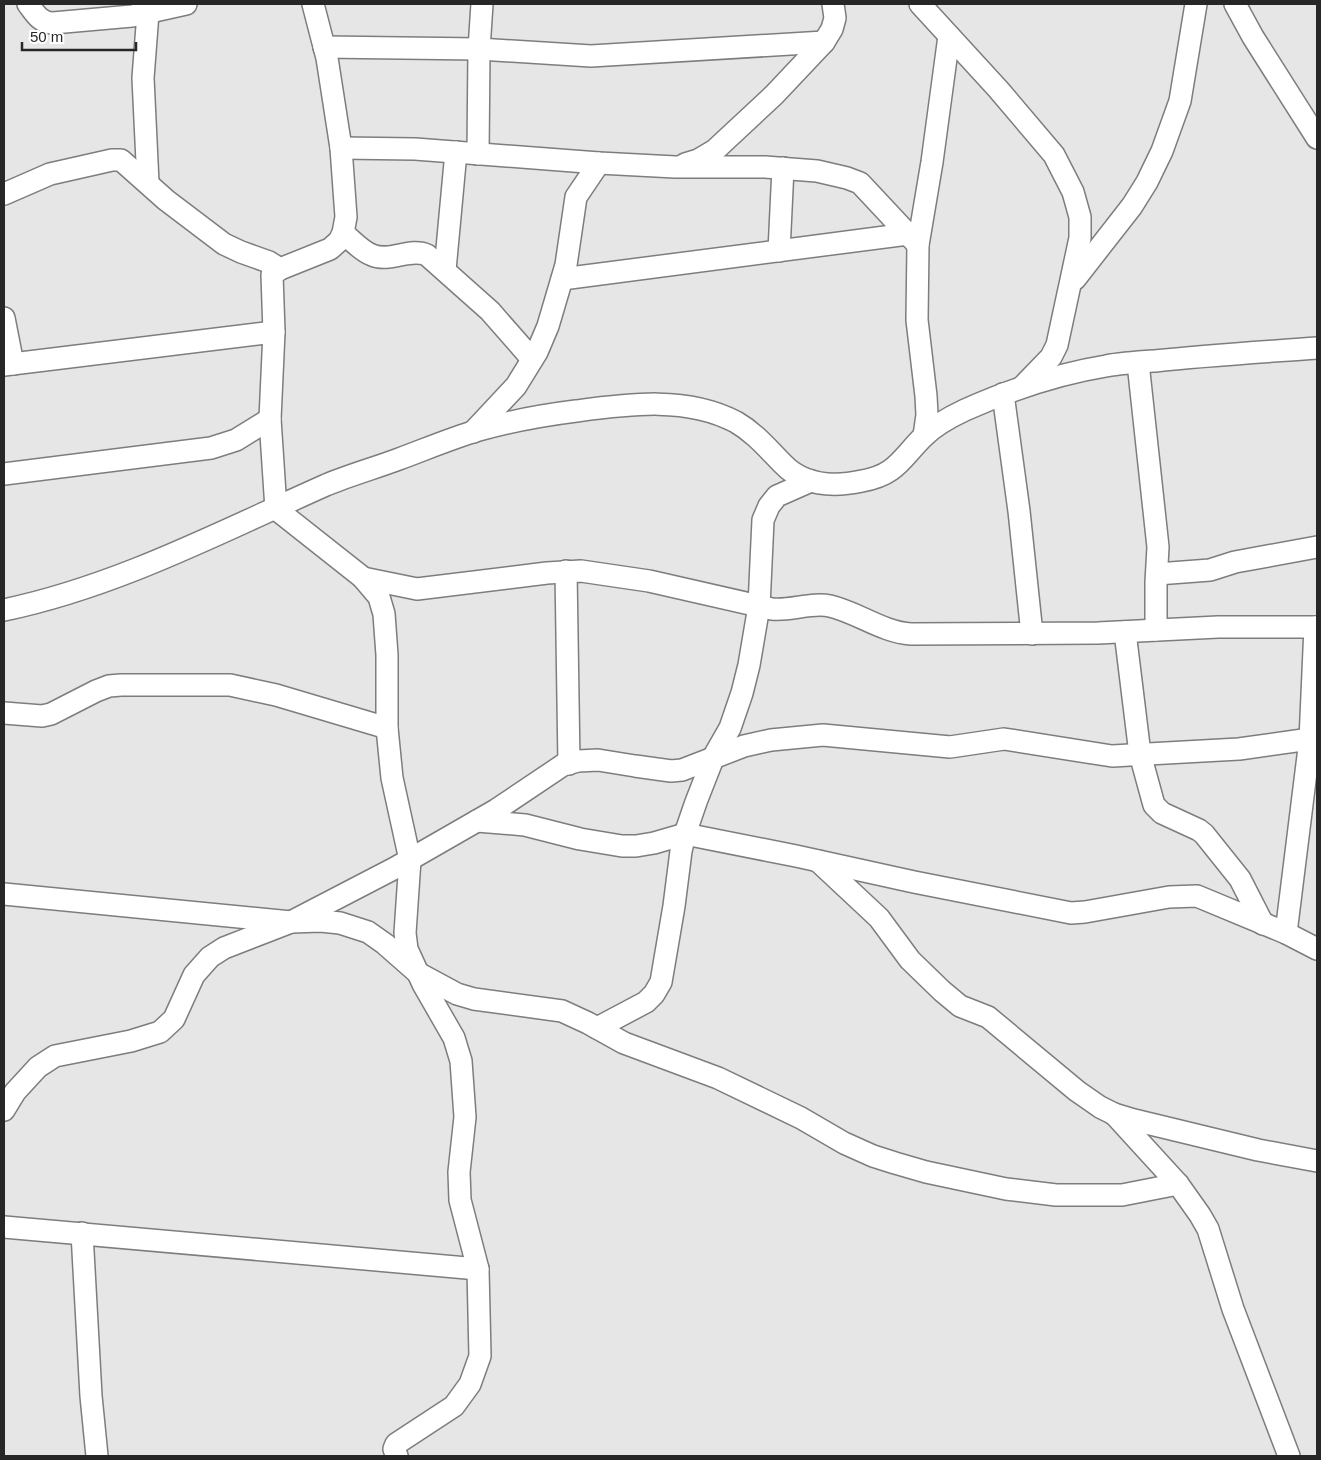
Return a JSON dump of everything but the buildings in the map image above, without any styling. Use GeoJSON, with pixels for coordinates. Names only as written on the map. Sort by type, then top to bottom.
{"type":"FeatureCollection","features":[{"type":"Feature","properties":{"kind":"street"},"geometry":{"type":"LineString","coordinates":[[28,4],[40,20],[46,23],[132,16],[186,4]]}},
{"type":"Feature","properties":{"kind":"street"},"geometry":{"type":"LineString","coordinates":[[313,4],[324,47],[341,148],[346,217],[343,234],[339,241],[330,248],[280,268],[272,275],[274,332],[270,419],[276,509],[363,578],[379,597],[384,614],[387,655],[387,728],[392,778],[410,860],[405,933],[407,949],[454,1038],[461,1061],[466,1117],[459,1172],[460,1200],[478,1269],[480,1356],[470,1384],[454,1406],[394,1446],[397,1456]]}},
{"type":"Feature","properties":{"kind":"street"},"geometry":{"type":"LineString","coordinates":[[478,154],[479,49],[482,4]]}},
{"type":"Feature","properties":{"kind":"street"},"geometry":{"type":"LineString","coordinates":[[675,167],[698,160],[715,150],[774,95],[824,42],[832,29],[835,18],[833,4]]}},
{"type":"Feature","properties":{"kind":"street"},"geometry":{"type":"LineString","coordinates":[[920,4],[998,89],[1054,155],[1073,192],[1080,217],[1080,238],[1072,283],[1055,350],[1051,357],[1023,386]]}},
{"type":"Feature","properties":{"kind":"street"},"geometry":{"type":"LineString","coordinates":[[1072,283],[1132,206],[1147,182],[1162,151],[1180,100],[1196,4]]}},
{"type":"Feature","properties":{"kind":"street"},"geometry":{"type":"LineString","coordinates":[[1235,4],[1253,37],[1317,138]]}},
{"type":"Feature","properties":{"kind":"street"},"geometry":{"type":"LineString","coordinates":[[148,13],[143,78],[148,183]]}},
{"type":"Feature","properties":{"kind":"street"},"geometry":{"type":"LineString","coordinates":[[924,436],[926,406],[913,240],[932,162],[949,36]]}},
{"type":"Feature","properties":{"kind":"street"},"geometry":{"type":"LineString","coordinates":[[324,47],[479,49],[591,56],[824,42]]}},
{"type":"Feature","properties":{"kind":"street"},"geometry":{"type":"LineString","coordinates":[[341,148],[416,149],[599,163],[675,167],[783,168],[817,172],[847,178],[860,183],[913,240]]}},
{"type":"Feature","properties":{"kind":"street"},"geometry":{"type":"LineString","coordinates":[[445,270],[456,152]]}},
{"type":"Feature","properties":{"kind":"street"},"geometry":{"type":"LineString","coordinates":[[4,194],[50,174],[116,159],[126,163],[166,200],[224,244],[280,268]]}},
{"type":"Feature","properties":{"kind":"street"},"geometry":{"type":"LineString","coordinates":[[472,432],[516,386],[548,326],[566,265],[576,197],[599,163]]}},
{"type":"Feature","properties":{"kind":"street"},"geometry":{"type":"LineString","coordinates":[[780,251],[783,168]]}},
{"type":"Feature","properties":{"kind":"street"},"geometry":{"type":"LineString","coordinates":[[343,234],[372,255],[379,257],[392,257],[418,252],[433,259],[490,311],[532,359]]}},
{"type":"Feature","properties":{"kind":"street"},"geometry":{"type":"LineString","coordinates":[[562,279],[780,251],[913,240]]}},
{"type":"Feature","properties":{"kind":"street"},"geometry":{"type":"LineString","coordinates":[[4,318],[9,365],[274,332]]}},
{"type":"Feature","properties":{"kind":"street"},"geometry":{"type":"LineString","coordinates":[[4,610],[74,593],[172,555],[330,484],[472,432],[523,419],[644,404],[676,404],[695,408],[736,422],[756,436],[786,468],[798,475],[811,481],[830,485],[842,485],[865,481],[887,473],[899,465],[924,436],[948,418],[1023,386],[1106,366],[1317,348]]}},
{"type":"Feature","properties":{"kind":"street"},"geometry":{"type":"LineString","coordinates":[[1138,363],[1158,547],[1156,630]]}},
{"type":"Feature","properties":{"kind":"street"},"geometry":{"type":"LineString","coordinates":[[1003,394],[1019,511],[1032,634]]}},
{"type":"Feature","properties":{"kind":"street"},"geometry":{"type":"LineString","coordinates":[[4,474],[211,448],[236,440],[270,419]]}},
{"type":"Feature","properties":{"kind":"street"},"geometry":{"type":"LineString","coordinates":[[597,1028],[646,1002],[654,994],[661,982],[685,834],[714,756],[730,728],[742,693],[759,606],[763,520],[769,506],[777,496],[811,481]]}},
{"type":"Feature","properties":{"kind":"street"},"geometry":{"type":"LineString","coordinates":[[1157,574],[1210,570],[1239,561],[1317,547]]}},
{"type":"Feature","properties":{"kind":"street"},"geometry":{"type":"LineString","coordinates":[[363,578],[417,589],[566,571],[581,571],[649,581],[783,610],[829,606],[901,633],[973,635],[1125,632],[1218,627],[1316,627],[1314,739],[1286,933]]}},
{"type":"Feature","properties":{"kind":"street"},"geometry":{"type":"LineString","coordinates":[[566,571],[569,764]]}},
{"type":"Feature","properties":{"kind":"street"},"geometry":{"type":"LineString","coordinates":[[1125,632],[1140,754],[1154,805],[1162,813],[1204,834],[1240,879],[1263,924]]}},
{"type":"Feature","properties":{"kind":"street"},"geometry":{"type":"LineString","coordinates":[[4,713],[42,716],[51,714],[109,686],[208,684],[230,685],[276,695],[387,728]]}},
{"type":"Feature","properties":{"kind":"street"},"geometry":{"type":"LineString","coordinates":[[4,1110],[16,1092],[38,1066],[55,1056],[131,1041],[160,1032],[174,1019],[194,975],[210,957],[224,948],[290,922],[410,860],[496,810],[563,765],[598,760],[644,767],[682,770],[694,767],[714,756],[744,746],[771,740],[823,735],[950,747],[1004,739],[1112,756],[1239,749],[1314,739]]}},
{"type":"Feature","properties":{"kind":"street"},"geometry":{"type":"LineString","coordinates":[[477,821],[525,825],[580,839],[622,846],[654,844],[685,834],[1071,913],[1169,897],[1197,896],[1286,933],[1317,949]]}},
{"type":"Feature","properties":{"kind":"street"},"geometry":{"type":"LineString","coordinates":[[818,861],[879,918],[914,965],[942,991],[960,1006],[988,1017],[1100,1107],[1114,1114],[1258,1150],[1317,1161]]}},
{"type":"Feature","properties":{"kind":"street"},"geometry":{"type":"LineString","coordinates":[[4,894],[290,922],[321,921],[340,923],[368,932],[385,944],[418,973],[464,997],[562,1011],[624,1043],[718,1078],[801,1118],[844,1143],[873,1156],[926,1172],[1006,1190],[1056,1195],[1122,1195],[1178,1184]]}},
{"type":"Feature","properties":{"kind":"street"},"geometry":{"type":"LineString","coordinates":[[1114,1114],[1178,1184],[1208,1229],[1236,1317],[1289,1456]]}},
{"type":"Feature","properties":{"kind":"street"},"geometry":{"type":"LineString","coordinates":[[4,1227],[478,1269]]}},
{"type":"Feature","properties":{"kind":"street"},"geometry":{"type":"LineString","coordinates":[[82,1233],[91,1396],[97,1456]]}}]}
